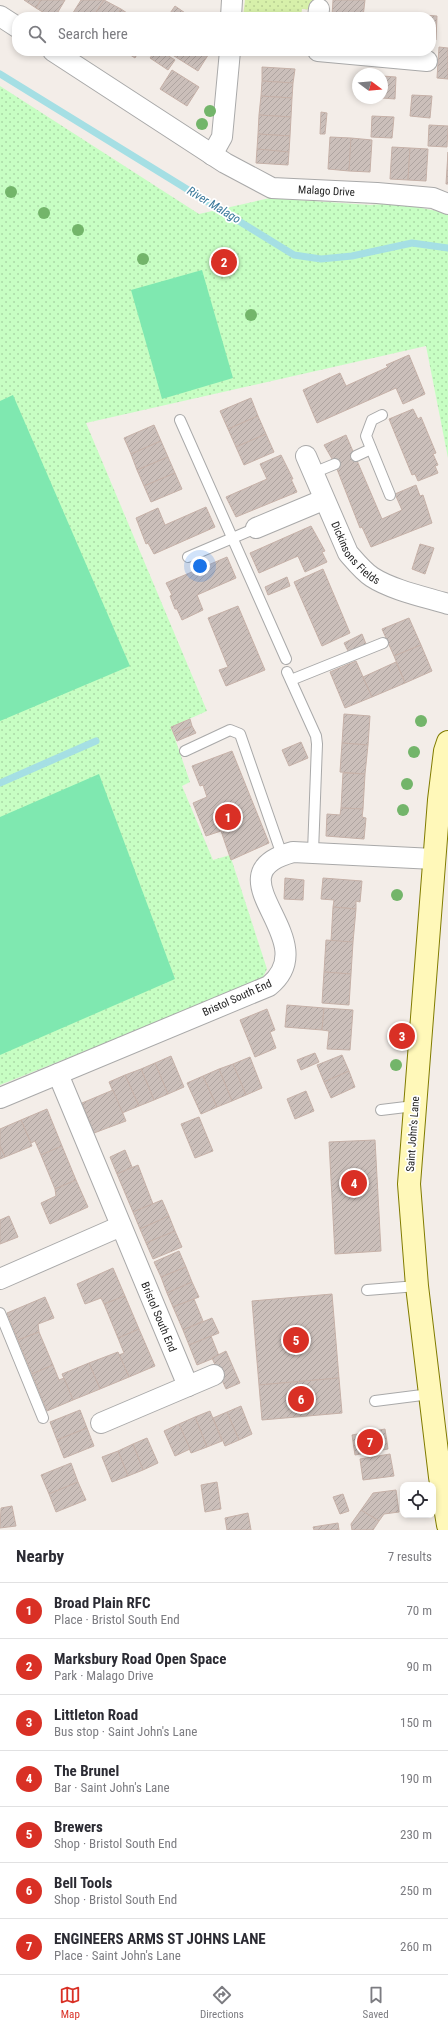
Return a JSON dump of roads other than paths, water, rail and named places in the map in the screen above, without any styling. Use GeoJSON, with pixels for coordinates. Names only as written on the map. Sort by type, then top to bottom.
{"type":"FeatureCollection","features":[{"type":"Feature","properties":{"kind":"main road","name":"Saint John's Lane"},"geometry":{"type":"LineString","coordinates":[[448,742],[445,751],[439,800],[414,1106],[410,1184],[417,1286],[440,1477],[448,1525]]}},
{"type":"Feature","properties":{"kind":"street"},"geometry":{"type":"LineString","coordinates":[[232,0],[232,12]]}},
{"type":"Feature","properties":{"kind":"street"},"geometry":{"type":"LineString","coordinates":[[0,16],[12,24]]}},
{"type":"Feature","properties":{"kind":"street","name":"Malago Drive"},"geometry":{"type":"LineString","coordinates":[[61,56],[212,155],[272,188],[384,193],[433,198],[448,204]]}},
{"type":"Feature","properties":{"kind":"street"},"geometry":{"type":"LineString","coordinates":[[212,155],[222,136],[230,56]]}},
{"type":"Feature","properties":{"kind":"street"},"geometry":{"type":"LineString","coordinates":[[372,56],[427,61]]}},
{"type":"Feature","properties":{"kind":"street","name":"Dickinsons Fields"},"geometry":{"type":"LineString","coordinates":[[309,464],[348,553],[372,577],[392,586],[448,604]]}},
{"type":"Feature","properties":{"kind":"street"},"geometry":{"type":"LineString","coordinates":[[256,528],[324,500]]}},
{"type":"Feature","properties":{"kind":"street","name":"Bristol South End"},"geometry":{"type":"LineString","coordinates":[[0,1098],[269,986],[276,981],[282,969],[285,952],[284,938],[262,892],[260,879],[264,868],[272,859],[293,852],[312,852],[434,859]]}},
{"type":"Feature","properties":{"kind":"street","name":"Bristol South End"},"geometry":{"type":"LineString","coordinates":[[58,1074],[188,1386]]}},
{"type":"Feature","properties":{"kind":"street"},"geometry":{"type":"LineString","coordinates":[[0,1279],[121,1226]]}},
{"type":"Feature","properties":{"kind":"street"},"geometry":{"type":"LineString","coordinates":[[101,1423],[214,1375]]}},
{"type":"Feature","properties":{"kind":"lane"},"geometry":{"type":"LineString","coordinates":[[382,415],[372,420],[366,436],[390,495]]}},
{"type":"Feature","properties":{"kind":"lane"},"geometry":{"type":"LineString","coordinates":[[180,420],[286,659]]}},
{"type":"Feature","properties":{"kind":"lane"},"geometry":{"type":"LineString","coordinates":[[356,456],[371,449]]}},
{"type":"Feature","properties":{"kind":"lane"},"geometry":{"type":"LineString","coordinates":[[309,464],[335,464]]}},
{"type":"Feature","properties":{"kind":"lane"},"geometry":{"type":"LineString","coordinates":[[188,557],[256,528]]}},
{"type":"Feature","properties":{"kind":"lane"},"geometry":{"type":"LineString","coordinates":[[312,852],[317,744],[316,736],[289,676],[383,643]]}},
{"type":"Feature","properties":{"kind":"lane"},"geometry":{"type":"LineString","coordinates":[[185,750],[230,730],[240,734],[282,855]]}},
{"type":"Feature","properties":{"kind":"lane"},"geometry":{"type":"LineString","coordinates":[[381,1110],[414,1106]]}},
{"type":"Feature","properties":{"kind":"lane"},"geometry":{"type":"LineString","coordinates":[[367,1290],[417,1286]]}},
{"type":"Feature","properties":{"kind":"lane"},"geometry":{"type":"LineString","coordinates":[[0,1313],[43,1418]]}},
{"type":"Feature","properties":{"kind":"lane"},"geometry":{"type":"LineString","coordinates":[[375,1401],[430,1394]]}},
{"type":"Feature","properties":{"kind":"waterway","name":"River Malago"},"geometry":{"type":"LineString","coordinates":[[0,74],[294,255],[321,259],[352,256],[412,243],[448,248]]}},
{"type":"Feature","properties":{"kind":"waterway"},"geometry":{"type":"LineString","coordinates":[[0,783],[96,741]]}},
{"type":"Feature","properties":{"kind":"place","name":"Marksbury Road Open Space"},"geometry":{"type":"Point","coordinates":[224,262]}},
{"type":"Feature","properties":{"kind":"place","name":"Broad Plain RFC"},"geometry":{"type":"Point","coordinates":[228,817]}},
{"type":"Feature","properties":{"kind":"place","name":"Littleton Road"},"geometry":{"type":"Point","coordinates":[402,1036]}},
{"type":"Feature","properties":{"kind":"place","name":"The Brunel"},"geometry":{"type":"Point","coordinates":[354,1183]}},
{"type":"Feature","properties":{"kind":"place","name":"Brewers"},"geometry":{"type":"Point","coordinates":[296,1340]}},
{"type":"Feature","properties":{"kind":"place","name":"Bell Tools"},"geometry":{"type":"Point","coordinates":[301,1399]}},
{"type":"Feature","properties":{"kind":"place","name":"ENGINEERS ARMS ST JOHNS LANE"},"geometry":{"type":"Point","coordinates":[370,1442]}}]}
